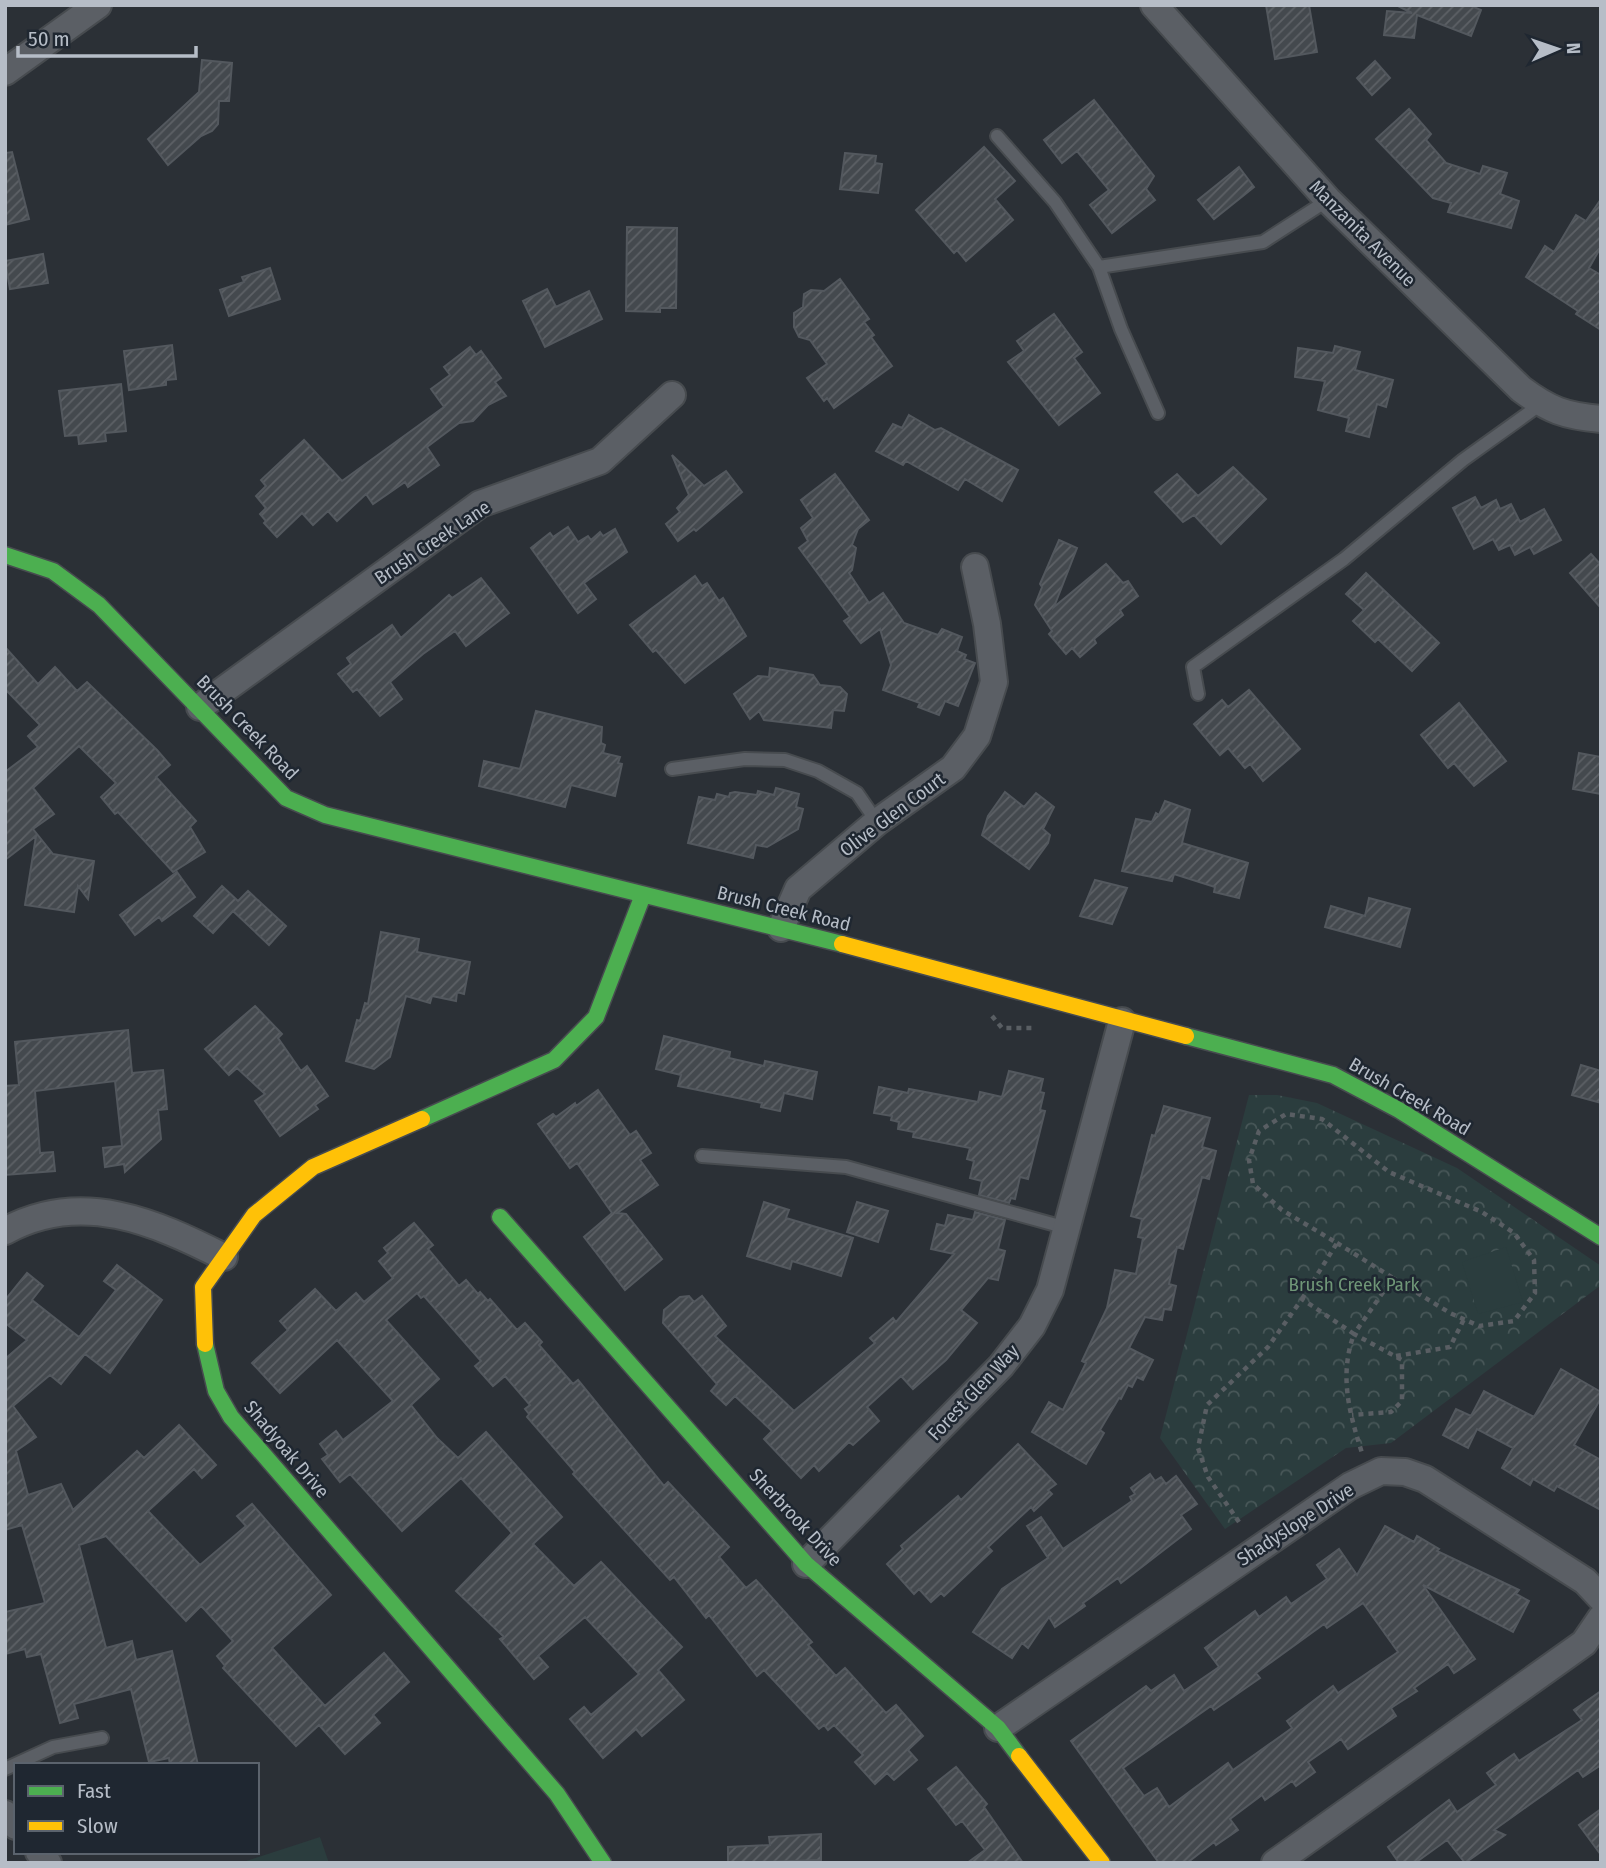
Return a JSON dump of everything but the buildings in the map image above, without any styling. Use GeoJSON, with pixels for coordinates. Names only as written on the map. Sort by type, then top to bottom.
{"type":"FeatureCollection","features":[{"type":"Feature","properties":{"kind":"street"},"geometry":{"type":"LineString","coordinates":[[5,72],[98,5]]}},
{"type":"Feature","properties":{"kind":"street","name":"Manzanita Avenue"},"geometry":{"type":"LineString","coordinates":[[1154,5],[1328,201],[1521,389],[1541,404],[1567,416],[1601,419]]}},
{"type":"Feature","properties":{"kind":"street","name":"Brush Creek Lane"},"geometry":{"type":"LineString","coordinates":[[200,707],[480,504],[600,461],[672,395]]}},
{"type":"Feature","properties":{"kind":"street","name":"Brush Creek Road"},"geometry":{"type":"LineString","coordinates":[[5,555],[53,570],[99,605],[286,798],[325,815],[780,928],[1333,1075],[1399,1110],[1601,1237]]}},
{"type":"Feature","properties":{"kind":"street","name":"Olive Glen Court"},"geometry":{"type":"LineString","coordinates":[[780,928],[798,889],[877,821],[909,802],[953,768],[977,736],[994,682],[987,624],[975,567]]}},
{"type":"Feature","properties":{"kind":"street","name":"Shadyoak Drive"},"geometry":{"type":"LineString","coordinates":[[603,1863],[557,1794],[231,1417],[216,1391],[209,1368],[202,1323],[204,1287],[224,1257],[254,1215],[313,1167],[554,1060],[596,1017],[643,895]]}},
{"type":"Feature","properties":{"kind":"street","name":"Forest Glen Way"},"geometry":{"type":"LineString","coordinates":[[806,1563],[1009,1356],[1032,1326],[1050,1290],[1122,1021]]}},
{"type":"Feature","properties":{"kind":"street"},"geometry":{"type":"LineString","coordinates":[[5,1231],[61,1213],[95,1212],[130,1216],[164,1227],[224,1257]]}},
{"type":"Feature","properties":{"kind":"street","name":"Sherbrook Drive"},"geometry":{"type":"LineString","coordinates":[[500,1217],[806,1563],[998,1728],[1102,1863]]}},
{"type":"Feature","properties":{"kind":"street","name":"Shadyslope Drive"},"geometry":{"type":"LineString","coordinates":[[998,1728],[1257,1548],[1381,1471],[1405,1472],[1425,1479],[1585,1581],[1601,1598]]}},
{"type":"Feature","properties":{"kind":"street"},"geometry":{"type":"LineString","coordinates":[[1275,1863],[1584,1643],[1601,1618]]}},
{"type":"Feature","properties":{"kind":"lane"},"geometry":{"type":"LineString","coordinates":[[998,135],[1055,202],[1099,267],[1121,329],[1158,413]]}},
{"type":"Feature","properties":{"kind":"lane"},"geometry":{"type":"LineString","coordinates":[[1099,267],[1263,242],[1328,201]]}},
{"type":"Feature","properties":{"kind":"lane"},"geometry":{"type":"LineString","coordinates":[[1198,694],[1194,667],[1344,559],[1462,460],[1541,404]]}},
{"type":"Feature","properties":{"kind":"lane"},"geometry":{"type":"LineString","coordinates":[[672,769],[745,759],[785,760],[818,771],[857,793],[877,821]]}},
{"type":"Feature","properties":{"kind":"lane"},"geometry":{"type":"LineString","coordinates":[[702,1156],[846,1167],[1067,1228]]}},
{"type":"Feature","properties":{"kind":"lane"},"geometry":{"type":"LineString","coordinates":[[18,1763],[53,1747],[102,1738]]}},
{"type":"Feature","properties":{"kind":"path"},"geometry":{"type":"LineString","coordinates":[[1286,1114],[1322,1119],[1389,1172],[1482,1212],[1514,1233],[1534,1260],[1535,1293],[1514,1321],[1479,1326],[1393,1278],[1282,1210],[1253,1184],[1249,1160],[1259,1131],[1286,1114]]}},
{"type":"Feature","properties":{"kind":"path"},"geometry":{"type":"LineString","coordinates":[[1239,1522],[1208,1477],[1198,1448],[1206,1405],[1268,1347],[1303,1299],[1338,1243]]}},
{"type":"Feature","properties":{"kind":"path"},"geometry":{"type":"LineString","coordinates":[[1369,1477],[1345,1388],[1345,1358],[1354,1334],[1393,1278]]}},
{"type":"Feature","properties":{"kind":"path"},"geometry":{"type":"LineString","coordinates":[[1303,1299],[1354,1334],[1402,1360],[1402,1401],[1391,1412],[1352,1415]]}},
{"type":"Feature","properties":{"kind":"path"},"geometry":{"type":"LineString","coordinates":[[1395,1356],[1450,1347],[1464,1319]]}},
{"type":"Feature","properties":{"kind":"green space","name":"Brush Creek Park"},"geometry":{"type":"Polygon","coordinates":[[[1249,1095],[1277,1095],[1317,1103],[1457,1168],[1601,1266],[1601,1285],[1391,1443],[1346,1448],[1225,1529],[1160,1438],[1249,1095]]]}},
{"type":"Feature","properties":{"kind":"green space"},"geometry":{"type":"Polygon","coordinates":[[[1506,1247],[1523,1302],[1478,1314],[1462,1262],[1506,1247]]]}},
{"type":"Feature","properties":{"kind":"green space"},"geometry":{"type":"Polygon","coordinates":[[[320,1837],[329,1863],[240,1863],[320,1837]]]}},
{"type":"Feature","properties":{"kind":"traffic: fast"},"geometry":{"type":"LineString","coordinates":[[5,555],[53,571],[99,605],[286,798],[325,815],[842,944]]}},
{"type":"Feature","properties":{"kind":"traffic: fast"},"geometry":{"type":"LineString","coordinates":[[422,1119],[554,1060],[596,1017],[643,895]]}},
{"type":"Feature","properties":{"kind":"traffic: fast"},"geometry":{"type":"LineString","coordinates":[[1186,1036],[1333,1075],[1399,1110],[1601,1237]]}},
{"type":"Feature","properties":{"kind":"traffic: fast"},"geometry":{"type":"LineString","coordinates":[[500,1217],[806,1564],[998,1728],[1019,1756]]}},
{"type":"Feature","properties":{"kind":"traffic: fast"},"geometry":{"type":"LineString","coordinates":[[205,1344],[216,1391],[231,1417],[557,1794],[603,1863]]}},
{"type":"Feature","properties":{"kind":"traffic: slow"},"geometry":{"type":"LineString","coordinates":[[842,944],[1186,1036]]}},
{"type":"Feature","properties":{"kind":"traffic: slow"},"geometry":{"type":"LineString","coordinates":[[205,1344],[203,1287],[254,1215],[313,1167],[422,1119]]}},
{"type":"Feature","properties":{"kind":"traffic: slow"},"geometry":{"type":"LineString","coordinates":[[1019,1756],[1102,1863]]}}]}
